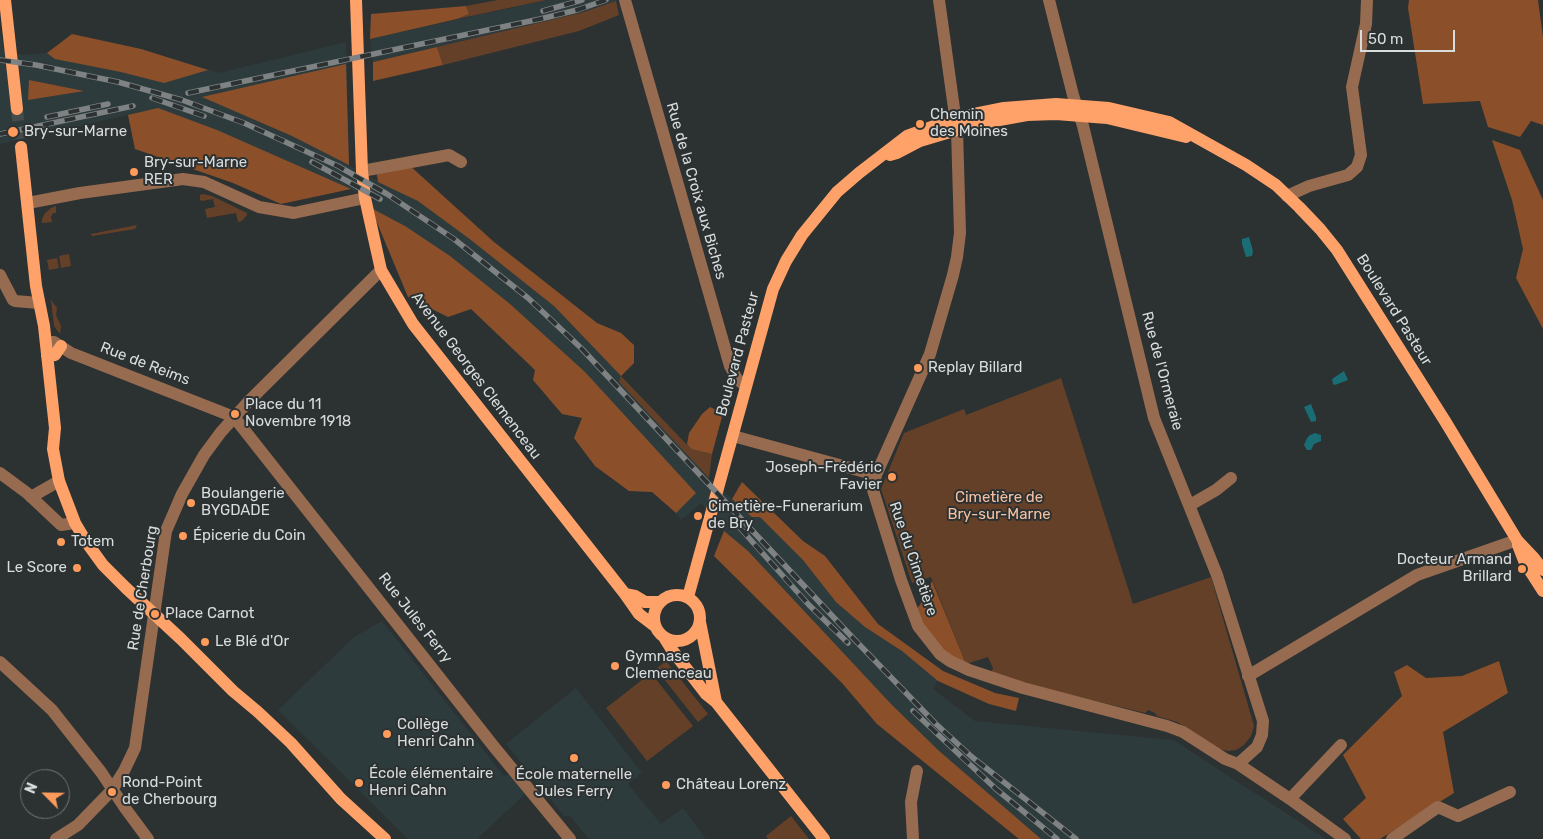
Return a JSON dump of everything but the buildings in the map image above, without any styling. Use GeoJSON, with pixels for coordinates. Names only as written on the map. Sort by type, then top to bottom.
{"type":"FeatureCollection","features":[{"type":"Feature","properties":{"kind":"main road"},"geometry":{"type":"LineString","coordinates":[[5,0],[17,109]]}},
{"type":"Feature","properties":{"kind":"main road","name":"Avenue Georges Clemenceau"},"geometry":{"type":"LineString","coordinates":[[356,0],[362,171],[365,198],[381,270],[413,324],[640,614],[660,632],[706,694],[716,702],[824,839]]}},
{"type":"Feature","properties":{"kind":"main road","name":"Boulevard Pasteur"},"geometry":{"type":"LineString","coordinates":[[688,597],[773,289],[786,261],[812,221],[838,192],[859,173],[907,136],[956,124],[1004,108],[1056,104],[1079,110],[1130,112],[1169,122],[1246,165],[1276,185],[1320,229],[1337,250],[1445,421],[1517,540],[1525,563],[1542,589]]}},
{"type":"Feature","properties":{"kind":"main road"},"geometry":{"type":"LineString","coordinates":[[21,147],[39,303],[48,356],[55,428],[53,450],[59,481],[76,523],[87,543],[103,565],[233,691],[292,743],[341,799],[385,839]]}},
{"type":"Feature","properties":{"kind":"main road"},"geometry":{"type":"LineString","coordinates":[[48,356],[56,355],[61,346]]}},
{"type":"Feature","properties":{"kind":"main road","name":"Boulevard Pasteur"},"geometry":{"type":"LineString","coordinates":[[1517,540],[1543,570]]}},
{"type":"Feature","properties":{"kind":"main road"},"geometry":{"type":"LineString","coordinates":[[625,594],[635,596],[645,602],[660,602]]}},
{"type":"Feature","properties":{"kind":"main road"},"geometry":{"type":"LineString","coordinates":[[700,622],[698,629],[686,639],[671,640],[660,632],[654,614],[660,602],[666,597],[673,595],[688,597],[698,608],[716,702]]}},
{"type":"Feature","properties":{"kind":"street","name":"Rue de la Croix aux Biches"},"geometry":{"type":"LineString","coordinates":[[624,0],[730,366],[736,379],[746,386]]}},
{"type":"Feature","properties":{"kind":"street"},"geometry":{"type":"LineString","coordinates":[[733,436],[876,475],[930,354],[953,276],[960,233],[956,124],[939,0]]}},
{"type":"Feature","properties":{"kind":"street","name":"Rue de l'Ormeraie"},"geometry":{"type":"LineString","coordinates":[[1049,0],[1079,110],[1154,418],[1217,574],[1263,721],[1262,735],[1257,747],[1238,764]]}},
{"type":"Feature","properties":{"kind":"street"},"geometry":{"type":"LineString","coordinates":[[1287,196],[1309,186],[1348,175],[1357,167],[1361,156],[1352,87],[1366,24],[1367,0]]}},
{"type":"Feature","properties":{"kind":"street"},"geometry":{"type":"LineString","coordinates":[[362,171],[448,155],[461,162]]}},
{"type":"Feature","properties":{"kind":"street"},"geometry":{"type":"LineString","coordinates":[[28,203],[80,193],[183,179],[204,182],[259,207],[294,213],[365,198]]}},
{"type":"Feature","properties":{"kind":"street","name":"Rue de Cherbourg"},"geometry":{"type":"LineString","coordinates":[[56,839],[78,824],[112,790],[135,748],[166,531],[182,494],[204,455],[234,417],[381,270]]}},
{"type":"Feature","properties":{"kind":"street"},"geometry":{"type":"LineString","coordinates":[[0,275],[15,302],[39,303]]}},
{"type":"Feature","properties":{"kind":"street","name":"Rue de Reims"},"geometry":{"type":"LineString","coordinates":[[46,342],[54,342],[80,356],[234,417]]}},
{"type":"Feature","properties":{"kind":"street","name":"Rue Jules Ferry"},"geometry":{"type":"LineString","coordinates":[[234,417],[495,748],[570,839]]}},
{"type":"Feature","properties":{"kind":"street"},"geometry":{"type":"LineString","coordinates":[[0,473],[31,497],[61,525],[76,523]]}},
{"type":"Feature","properties":{"kind":"street","name":"Rue du Cimetière"},"geometry":{"type":"LineString","coordinates":[[876,475],[873,490],[910,606],[918,626],[945,658],[969,670],[1023,688],[1167,726],[1183,732],[1225,759],[1238,764],[1344,839]]}},
{"type":"Feature","properties":{"kind":"street"},"geometry":{"type":"LineString","coordinates":[[1190,505],[1216,490],[1231,478]]}},
{"type":"Feature","properties":{"kind":"street"},"geometry":{"type":"LineString","coordinates":[[31,497],[59,481]]}},
{"type":"Feature","properties":{"kind":"street"},"geometry":{"type":"LineString","coordinates":[[1248,676],[1417,575],[1517,540]]}},
{"type":"Feature","properties":{"kind":"street"},"geometry":{"type":"LineString","coordinates":[[0,662],[52,710],[101,772],[148,839]]}},
{"type":"Feature","properties":{"kind":"street"},"geometry":{"type":"LineString","coordinates":[[1290,799],[1342,745]]}},
{"type":"Feature","properties":{"kind":"street"},"geometry":{"type":"LineString","coordinates":[[913,839],[911,802],[917,771]]}},
{"type":"Feature","properties":{"kind":"street"},"geometry":{"type":"LineString","coordinates":[[1392,839],[1438,807],[1458,816],[1510,792]]}},
{"type":"Feature","properties":{"kind":"shaded area"},"geometry":{"type":"Polygon","coordinates":[[[546,0],[618,0],[584,12],[373,62],[370,39],[546,0]]]}},
{"type":"Feature","properties":{"kind":"shaded area"},"geometry":{"type":"Polygon","coordinates":[[[1409,0],[1538,0],[1543,37],[1543,125],[1531,121],[1520,137],[1488,127],[1480,101],[1423,104],[1408,8],[1409,0]]]}},
{"type":"Feature","properties":{"kind":"shaded area"},"geometry":{"type":"Polygon","coordinates":[[[466,6],[469,14],[457,19],[370,39],[371,14],[466,6]]]}},
{"type":"Feature","properties":{"kind":"shaded area"},"geometry":{"type":"Polygon","coordinates":[[[0,30],[4,52],[25,55],[47,53],[72,34],[141,49],[219,73],[346,42],[349,165],[378,181],[408,164],[554,306],[691,449],[712,454],[709,478],[732,499],[742,482],[805,543],[825,556],[878,624],[943,671],[933,689],[975,721],[1173,740],[1326,839],[1019,839],[877,724],[842,683],[714,556],[724,531],[701,503],[681,520],[672,509],[652,492],[629,491],[595,466],[574,438],[582,418],[562,414],[533,380],[535,370],[471,309],[448,317],[408,297],[366,198],[351,189],[281,204],[233,183],[135,149],[128,115],[0,144],[0,30]]]}},
{"type":"Feature","properties":{"kind":"shaded area"},"geometry":{"type":"Polygon","coordinates":[[[72,34],[141,49],[208,70],[164,83],[55,59],[47,53],[72,34]]]}},
{"type":"Feature","properties":{"kind":"shaded area"},"geometry":{"type":"Polygon","coordinates":[[[437,47],[443,65],[373,81],[373,62],[437,47]]]}},
{"type":"Feature","properties":{"kind":"shaded area"},"geometry":{"type":"Polygon","coordinates":[[[346,64],[349,165],[292,136],[202,97],[346,64]]]}},
{"type":"Feature","properties":{"kind":"shaded area"},"geometry":{"type":"Polygon","coordinates":[[[29,80],[84,91],[28,100],[29,80]]]}},
{"type":"Feature","properties":{"kind":"shaded area"},"geometry":{"type":"Polygon","coordinates":[[[158,108],[217,130],[351,189],[281,204],[233,183],[135,149],[128,115],[158,108]]]}},
{"type":"Feature","properties":{"kind":"shaded area"},"geometry":{"type":"Polygon","coordinates":[[[1492,140],[1520,150],[1543,200],[1543,329],[1516,278],[1523,249],[1512,200],[1492,140]]]}},
{"type":"Feature","properties":{"kind":"shaded area"},"geometry":{"type":"Polygon","coordinates":[[[408,164],[494,242],[597,323],[621,333],[634,345],[634,363],[621,376],[554,306],[471,240],[418,201],[378,182],[376,169],[408,164]]]}},
{"type":"Feature","properties":{"kind":"shaded area"},"geometry":{"type":"Polygon","coordinates":[[[371,208],[405,226],[450,256],[510,304],[585,372],[696,493],[676,513],[652,492],[629,491],[595,466],[574,438],[582,418],[562,414],[533,380],[535,370],[471,309],[448,317],[408,297],[371,208]]]}},
{"type":"Feature","properties":{"kind":"shaded area"},"geometry":{"type":"Polygon","coordinates":[[[710,407],[723,413],[712,454],[691,449],[687,444],[689,433],[702,414],[710,407]]]}},
{"type":"Feature","properties":{"kind":"shaded area"},"geometry":{"type":"Polygon","coordinates":[[[742,482],[803,541],[825,556],[878,624],[943,671],[995,693],[1019,698],[1016,711],[989,704],[938,681],[902,651],[865,627],[836,602],[803,560],[760,517],[752,517],[732,499],[742,482]]]}},
{"type":"Feature","properties":{"kind":"shaded area"},"geometry":{"type":"Polygon","coordinates":[[[724,531],[748,551],[891,704],[938,750],[1041,839],[1019,839],[877,724],[842,683],[714,556],[724,531]]]}},
{"type":"Feature","properties":{"kind":"shaded area"},"geometry":{"type":"Polygon","coordinates":[[[932,581],[966,664],[947,656],[913,613],[920,605],[932,581]]]}},
{"type":"Feature","properties":{"kind":"shaded area","name":"Collège Henri Cahn"},"geometry":{"type":"Polygon","coordinates":[[[382,621],[504,776],[509,774],[526,793],[477,839],[408,839],[278,710],[354,637],[382,621]]]}},
{"type":"Feature","properties":{"kind":"shaded area"},"geometry":{"type":"Polygon","coordinates":[[[1499,661],[1508,693],[1443,732],[1454,793],[1380,839],[1361,839],[1343,819],[1366,798],[1343,755],[1402,696],[1394,672],[1407,665],[1426,678],[1462,676],[1499,661]]]}},
{"type":"Feature","properties":{"kind":"shaded area","name":"École maternelle Jules Ferry"},"geometry":{"type":"Polygon","coordinates":[[[576,688],[642,773],[628,784],[661,824],[683,808],[706,839],[589,839],[570,816],[564,816],[506,744],[576,688]]]}},
{"type":"Feature","properties":{"kind":"green space"},"geometry":{"type":"Polygon","coordinates":[[[498,0],[546,0],[457,19],[469,14],[466,6],[498,0]]]}},
{"type":"Feature","properties":{"kind":"green space"},"geometry":{"type":"Polygon","coordinates":[[[616,1],[619,15],[579,31],[443,65],[437,47],[584,12],[616,1]]]}},
{"type":"Feature","properties":{"kind":"green space"},"geometry":{"type":"Polygon","coordinates":[[[200,195],[212,196],[247,213],[247,215],[242,221],[238,222],[236,213],[207,218],[205,209],[215,207],[213,199],[200,200],[200,195]]]}},
{"type":"Feature","properties":{"kind":"green space"},"geometry":{"type":"Polygon","coordinates":[[[56,206],[56,213],[53,213],[51,217],[52,222],[42,223],[45,213],[56,206]]]}},
{"type":"Feature","properties":{"kind":"green space"},"geometry":{"type":"Polygon","coordinates":[[[137,225],[135,229],[92,236],[91,234],[137,225]]]}},
{"type":"Feature","properties":{"kind":"green space"},"geometry":{"type":"Polygon","coordinates":[[[69,254],[71,266],[61,268],[59,256],[69,254]]]}},
{"type":"Feature","properties":{"kind":"green space"},"geometry":{"type":"Polygon","coordinates":[[[57,258],[59,268],[49,270],[47,260],[57,258]]]}},
{"type":"Feature","properties":{"kind":"green space"},"geometry":{"type":"Polygon","coordinates":[[[51,300],[57,308],[56,315],[61,326],[60,334],[54,326],[51,300]]]}},
{"type":"Feature","properties":{"kind":"green space"},"geometry":{"type":"Polygon","coordinates":[[[621,376],[691,449],[712,454],[709,478],[619,382],[621,376]]]}},
{"type":"Feature","properties":{"kind":"green space","name":"Cimetière de Bry-sur-Marne"},"geometry":{"type":"Polygon","coordinates":[[[1061,378],[1133,604],[1211,577],[1254,726],[1251,736],[1244,745],[1236,750],[1219,749],[1177,722],[1157,716],[1148,710],[1145,713],[991,674],[993,668],[988,657],[966,664],[931,577],[912,583],[881,489],[904,433],[964,409],[966,415],[1061,378]]]}},
{"type":"Feature","properties":{"kind":"green space"},"geometry":{"type":"Polygon","coordinates":[[[666,661],[708,714],[698,722],[656,669],[666,661]]]}},
{"type":"Feature","properties":{"kind":"green space"},"geometry":{"type":"Polygon","coordinates":[[[651,673],[693,726],[647,761],[606,708],[651,673]]]}},
{"type":"Feature","properties":{"kind":"green space"},"geometry":{"type":"Polygon","coordinates":[[[791,816],[809,839],[768,839],[766,836],[791,816]]]}},
{"type":"Feature","properties":{"kind":"water"},"geometry":{"type":"Polygon","coordinates":[[[1249,237],[1253,251],[1252,256],[1246,257],[1242,239],[1249,237]]]}},
{"type":"Feature","properties":{"kind":"water"},"geometry":{"type":"Polygon","coordinates":[[[1344,371],[1348,380],[1333,384],[1332,379],[1344,371]]]}},
{"type":"Feature","properties":{"kind":"water"},"geometry":{"type":"Polygon","coordinates":[[[1311,404],[1316,421],[1311,422],[1304,407],[1311,404]]]}},
{"type":"Feature","properties":{"kind":"water"},"geometry":{"type":"Polygon","coordinates":[[[1315,433],[1321,435],[1321,441],[1314,444],[1311,450],[1307,450],[1304,445],[1307,438],[1315,433]]]}},
{"type":"Feature","properties":{"kind":"tunnel"},"geometry":{"type":"LineString","coordinates":[[17,109],[21,147]]}},
{"type":"Feature","properties":{"kind":"railway"},"geometry":{"type":"LineString","coordinates":[[543,11],[582,0]]}},
{"type":"Feature","properties":{"kind":"railway"},"geometry":{"type":"LineString","coordinates":[[188,93],[540,19],[577,10],[606,0]]}},
{"type":"Feature","properties":{"kind":"railway"},"geometry":{"type":"LineString","coordinates":[[0,60],[36,65],[118,82],[182,100],[244,123],[338,166],[387,194],[454,239],[528,298],[581,348],[936,724],[972,757],[1076,839]]}},
{"type":"Feature","properties":{"kind":"railway"},"geometry":{"type":"LineString","coordinates":[[152,98],[204,116]]}},
{"type":"Feature","properties":{"kind":"railway"},"geometry":{"type":"LineString","coordinates":[[47,117],[108,104]]}},
{"type":"Feature","properties":{"kind":"railway"},"geometry":{"type":"LineString","coordinates":[[0,134],[133,106]]}},
{"type":"Feature","properties":{"kind":"railway"},"geometry":{"type":"LineString","coordinates":[[312,162],[380,199]]}},
{"type":"Feature","properties":{"kind":"railway"},"geometry":{"type":"LineString","coordinates":[[740,528],[809,605],[848,643]]}},
{"type":"Feature","properties":{"kind":"railway"},"geometry":{"type":"LineString","coordinates":[[913,711],[996,789],[1057,839]]}},
{"type":"Feature","properties":{"kind":"place","name":"Chemin des Moines"},"geometry":{"type":"Point","coordinates":[920,124]}},
{"type":"Feature","properties":{"kind":"place","name":"Bry-sur-Marne"},"geometry":{"type":"Point","coordinates":[13,132]}},
{"type":"Feature","properties":{"kind":"place","name":"Bry-sur-Marne RER"},"geometry":{"type":"Point","coordinates":[134,172]}},
{"type":"Feature","properties":{"kind":"place","name":"Replay Billard"},"geometry":{"type":"Point","coordinates":[918,368]}},
{"type":"Feature","properties":{"kind":"place","name":"Place du 11 Novembre 1918"},"geometry":{"type":"Point","coordinates":[235,414]}},
{"type":"Feature","properties":{"kind":"place","name":"Joseph-Frédéric Favier"},"geometry":{"type":"Point","coordinates":[892,477]}},
{"type":"Feature","properties":{"kind":"place","name":"Boulangerie BYGDADE"},"geometry":{"type":"Point","coordinates":[191,503]}},
{"type":"Feature","properties":{"kind":"place","name":"Cimetière-Funerarium de Bry"},"geometry":{"type":"Point","coordinates":[698,516]}},
{"type":"Feature","properties":{"kind":"place","name":"Épicerie du Coin"},"geometry":{"type":"Point","coordinates":[183,536]}},
{"type":"Feature","properties":{"kind":"place","name":"Totem"},"geometry":{"type":"Point","coordinates":[61,542]}},
{"type":"Feature","properties":{"kind":"place","name":"Le Score"},"geometry":{"type":"Point","coordinates":[77,568]}},
{"type":"Feature","properties":{"kind":"place","name":"Docteur Armand Brillard"},"geometry":{"type":"Point","coordinates":[1522,569]}},
{"type":"Feature","properties":{"kind":"place","name":"Place Carnot"},"geometry":{"type":"Point","coordinates":[155,614]}},
{"type":"Feature","properties":{"kind":"place","name":"Le Blé d'Or"},"geometry":{"type":"Point","coordinates":[205,642]}},
{"type":"Feature","properties":{"kind":"place","name":"Gymnase Clemenceau"},"geometry":{"type":"Point","coordinates":[615,666]}},
{"type":"Feature","properties":{"kind":"place","name":"Collège Henri Cahn"},"geometry":{"type":"Point","coordinates":[387,734]}},
{"type":"Feature","properties":{"kind":"place","name":"École maternelle Jules Ferry"},"geometry":{"type":"Point","coordinates":[574,758]}},
{"type":"Feature","properties":{"kind":"place","name":"École élémentaire Henri Cahn"},"geometry":{"type":"Point","coordinates":[359,783]}},
{"type":"Feature","properties":{"kind":"place","name":"Château Lorenz"},"geometry":{"type":"Point","coordinates":[666,785]}},
{"type":"Feature","properties":{"kind":"place","name":"Rond-Point de Cherbourg"},"geometry":{"type":"Point","coordinates":[112,792]}}]}
